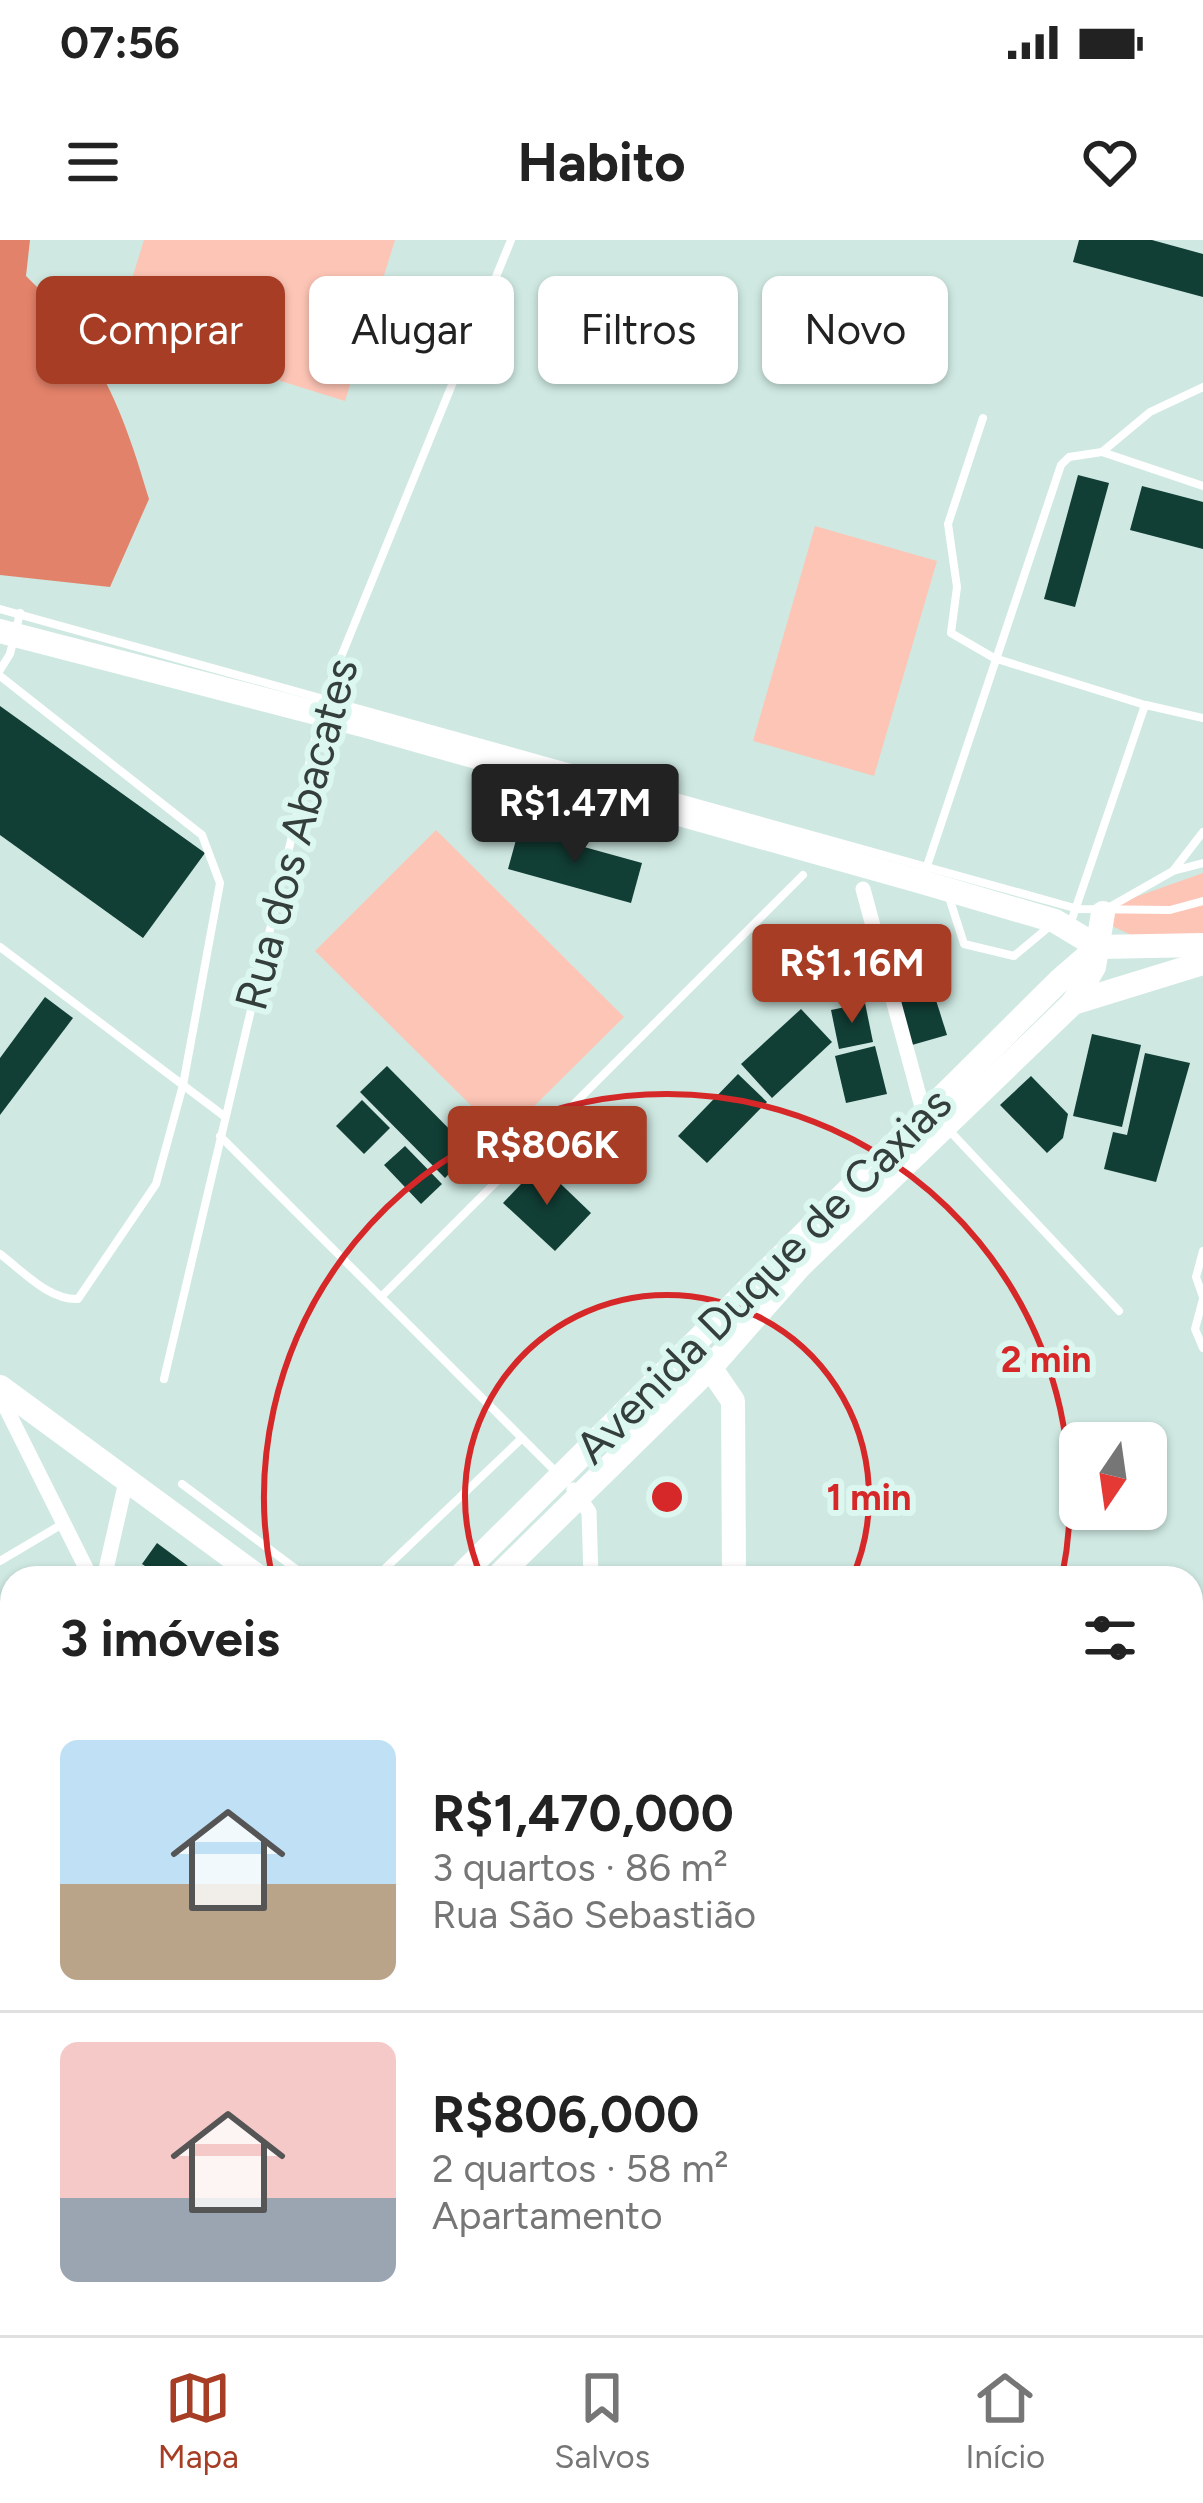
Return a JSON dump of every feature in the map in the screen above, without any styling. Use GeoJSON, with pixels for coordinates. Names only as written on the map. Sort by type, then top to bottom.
{"type":"FeatureCollection","features":[{"type":"Feature","properties":{"kind":"main road"},"geometry":{"type":"LineString","coordinates":[[11,626],[323,705],[1076,917],[1099,947]]}},
{"type":"Feature","properties":{"kind":"main road"},"geometry":{"type":"LineString","coordinates":[[1099,947],[1203,945]]}},
{"type":"Feature","properties":{"kind":"main road"},"geometry":{"type":"LineString","coordinates":[[1073,1004],[1089,980],[1099,947]]}},
{"type":"Feature","properties":{"kind":"main road","name":"Avenida Duque de Caxias"},"geometry":{"type":"LineString","coordinates":[[471,1566],[561,1477],[800,1266],[1099,947]]}},
{"type":"Feature","properties":{"kind":"main road","name":"Avenida Duque de Caxias"},"geometry":{"type":"LineString","coordinates":[[934,1119],[1073,1004],[1203,963]]}},
{"type":"Feature","properties":{"kind":"main road"},"geometry":{"type":"LineString","coordinates":[[702,1357],[734,1401],[734,1566]]}},
{"type":"Feature","properties":{"kind":"main road","name":"Avenida Duque de Caxias"},"geometry":{"type":"LineString","coordinates":[[508,1566],[579,1496],[702,1357]]}},
{"type":"Feature","properties":{"kind":"main road"},"geometry":{"type":"LineString","coordinates":[[0,1387],[244,1566]]}},
{"type":"Feature","properties":{"kind":"street"},"geometry":{"type":"LineString","coordinates":[[863,889],[934,1119]]}},
{"type":"Feature","properties":{"kind":"street"},"geometry":{"type":"LineString","coordinates":[[0,1396],[6,1423],[85,1566]]}},
{"type":"Feature","properties":{"kind":"street"},"geometry":{"type":"LineString","coordinates":[[107,1566],[127,1477]]}},
{"type":"Feature","properties":{"kind":"street"},"geometry":{"type":"LineString","coordinates":[[561,1477],[579,1496],[592,1527],[591,1566]]}},
{"type":"Feature","properties":{"kind":"lane","name":"Rua dos Abacates"},"geometry":{"type":"LineString","coordinates":[[164,1379],[323,705],[511,240]]}},
{"type":"Feature","properties":{"kind":"lane"},"geometry":{"type":"LineString","coordinates":[[1102,452],[1150,412],[1203,387]]}},
{"type":"Feature","properties":{"kind":"lane"},"geometry":{"type":"LineString","coordinates":[[983,418],[948,524],[956,587],[949,626],[955,637],[994,658],[1203,718]]}},
{"type":"Feature","properties":{"kind":"lane"},"geometry":{"type":"LineString","coordinates":[[1203,486],[1102,452],[1069,458],[1061,465],[994,658],[932,880],[964,944],[1014,956],[1076,917],[1174,871],[1203,863]]}},
{"type":"Feature","properties":{"kind":"lane"},"geometry":{"type":"LineString","coordinates":[[0,609],[11,626],[0,673],[202,835],[220,883],[184,1085],[156,1184],[78,1299],[64,1300],[48,1291],[0,1254]]}},
{"type":"Feature","properties":{"kind":"lane"},"geometry":{"type":"LineString","coordinates":[[1076,917],[1145,705]]}},
{"type":"Feature","properties":{"kind":"lane"},"geometry":{"type":"LineString","coordinates":[[1174,871],[1203,832]]}},
{"type":"Feature","properties":{"kind":"lane"},"geometry":{"type":"LineString","coordinates":[[381,1297],[803,875]]}},
{"type":"Feature","properties":{"kind":"lane"},"geometry":{"type":"LineString","coordinates":[[1076,917],[1170,910],[1203,901]]}},
{"type":"Feature","properties":{"kind":"lane"},"geometry":{"type":"LineString","coordinates":[[0,947],[224,1116]]}},
{"type":"Feature","properties":{"kind":"lane"},"geometry":{"type":"LineString","coordinates":[[934,1119],[1119,1311]]}},
{"type":"Feature","properties":{"kind":"lane"},"geometry":{"type":"LineString","coordinates":[[219,1135],[561,1477]]}},
{"type":"Feature","properties":{"kind":"lane"},"geometry":{"type":"LineString","coordinates":[[1203,1250],[1196,1277],[1203,1298],[1195,1329],[1203,1348]]}},
{"type":"Feature","properties":{"kind":"lane"},"geometry":{"type":"LineString","coordinates":[[387,1566],[521,1439]]}},
{"type":"Feature","properties":{"kind":"lane"},"geometry":{"type":"LineString","coordinates":[[182,1484],[292,1566]]}},
{"type":"Feature","properties":{"kind":"lane"},"geometry":{"type":"LineString","coordinates":[[0,1561],[64,1523]]}},
{"type":"Feature","properties":{"kind":"shaded area"},"geometry":{"type":"Polygon","coordinates":[[[0,240],[30,240],[26,276],[36,286],[36,384],[107,384],[149,499],[110,587],[0,575],[0,240]]]}},
{"type":"Feature","properties":{"kind":"shaded area"},"geometry":{"type":"Polygon","coordinates":[[[144,240],[395,240],[384,276],[309,276],[309,384],[350,384],[345,401],[285,382],[285,276],[133,276],[144,240]]]}},
{"type":"Feature","properties":{"kind":"shaded area"},"geometry":{"type":"Polygon","coordinates":[[[815,526],[937,561],[874,776],[753,741],[815,526]]]}},
{"type":"Feature","properties":{"kind":"shaded area"},"geometry":{"type":"Polygon","coordinates":[[[436,830],[624,1017],[503,1137],[315,951],[436,830]]]}},
{"type":"Feature","properties":{"kind":"shaded area"},"geometry":{"type":"Polygon","coordinates":[[[1203,873],[1203,940],[1161,949],[1110,925],[1113,905],[1203,873]]]}},
{"type":"Feature","properties":{"kind":"building"},"geometry":{"type":"Polygon","coordinates":[[[1079,240],[1152,240],[1203,254],[1203,297],[1073,262],[1079,240]]]}},
{"type":"Feature","properties":{"kind":"building"},"geometry":{"type":"Polygon","coordinates":[[[1078,475],[1109,483],[1075,607],[1044,599],[1078,475]]]}},
{"type":"Feature","properties":{"kind":"building"},"geometry":{"type":"Polygon","coordinates":[[[1142,486],[1203,502],[1203,549],[1130,530],[1142,486]]]}},
{"type":"Feature","properties":{"kind":"building"},"geometry":{"type":"Polygon","coordinates":[[[0,706],[205,853],[143,938],[0,835],[0,706]]]}},
{"type":"Feature","properties":{"kind":"building"},"geometry":{"type":"Polygon","coordinates":[[[519,829],[642,863],[631,903],[508,869],[519,829]]]}},
{"type":"Feature","properties":{"kind":"building"},"geometry":{"type":"Polygon","coordinates":[[[917,940],[947,1035],[912,1045],[883,951],[917,940]]]}},
{"type":"Feature","properties":{"kind":"building"},"geometry":{"type":"Polygon","coordinates":[[[45,997],[73,1018],[0,1115],[0,1058],[45,997]]]}},
{"type":"Feature","properties":{"kind":"building"},"geometry":{"type":"Polygon","coordinates":[[[865,1003],[873,1042],[839,1049],[831,1010],[865,1003]]]}},
{"type":"Feature","properties":{"kind":"building"},"geometry":{"type":"Polygon","coordinates":[[[801,1009],[832,1042],[772,1098],[741,1064],[801,1009]]]}},
{"type":"Feature","properties":{"kind":"building"},"geometry":{"type":"Polygon","coordinates":[[[1092,1034],[1141,1045],[1122,1127],[1073,1116],[1092,1034]]]}},
{"type":"Feature","properties":{"kind":"building"},"geometry":{"type":"Polygon","coordinates":[[[875,1046],[887,1094],[846,1103],[835,1056],[875,1046]]]}},
{"type":"Feature","properties":{"kind":"building"},"geometry":{"type":"Polygon","coordinates":[[[1145,1053],[1190,1063],[1156,1182],[1104,1169],[1113,1132],[1127,1135],[1145,1053]]]}},
{"type":"Feature","properties":{"kind":"building"},"geometry":{"type":"Polygon","coordinates":[[[387,1066],[471,1151],[445,1178],[360,1092],[387,1066]]]}},
{"type":"Feature","properties":{"kind":"building"},"geometry":{"type":"Polygon","coordinates":[[[738,1074],[767,1102],[707,1163],[678,1136],[738,1074]]]}},
{"type":"Feature","properties":{"kind":"building"},"geometry":{"type":"Polygon","coordinates":[[[1031,1076],[1068,1114],[1063,1138],[1047,1153],[1000,1105],[1031,1076]]]}},
{"type":"Feature","properties":{"kind":"building"},"geometry":{"type":"Polygon","coordinates":[[[362,1100],[390,1128],[364,1154],[336,1126],[362,1100]]]}},
{"type":"Feature","properties":{"kind":"building"},"geometry":{"type":"Polygon","coordinates":[[[405,1146],[442,1184],[421,1204],[384,1165],[405,1146]]]}},
{"type":"Feature","properties":{"kind":"building"},"geometry":{"type":"Polygon","coordinates":[[[540,1164],[591,1213],[555,1251],[503,1203],[540,1164]]]}},
{"type":"Feature","properties":{"kind":"building"},"geometry":{"type":"Polygon","coordinates":[[[157,1543],[188,1566],[145,1566],[157,1543]]]}}]}
